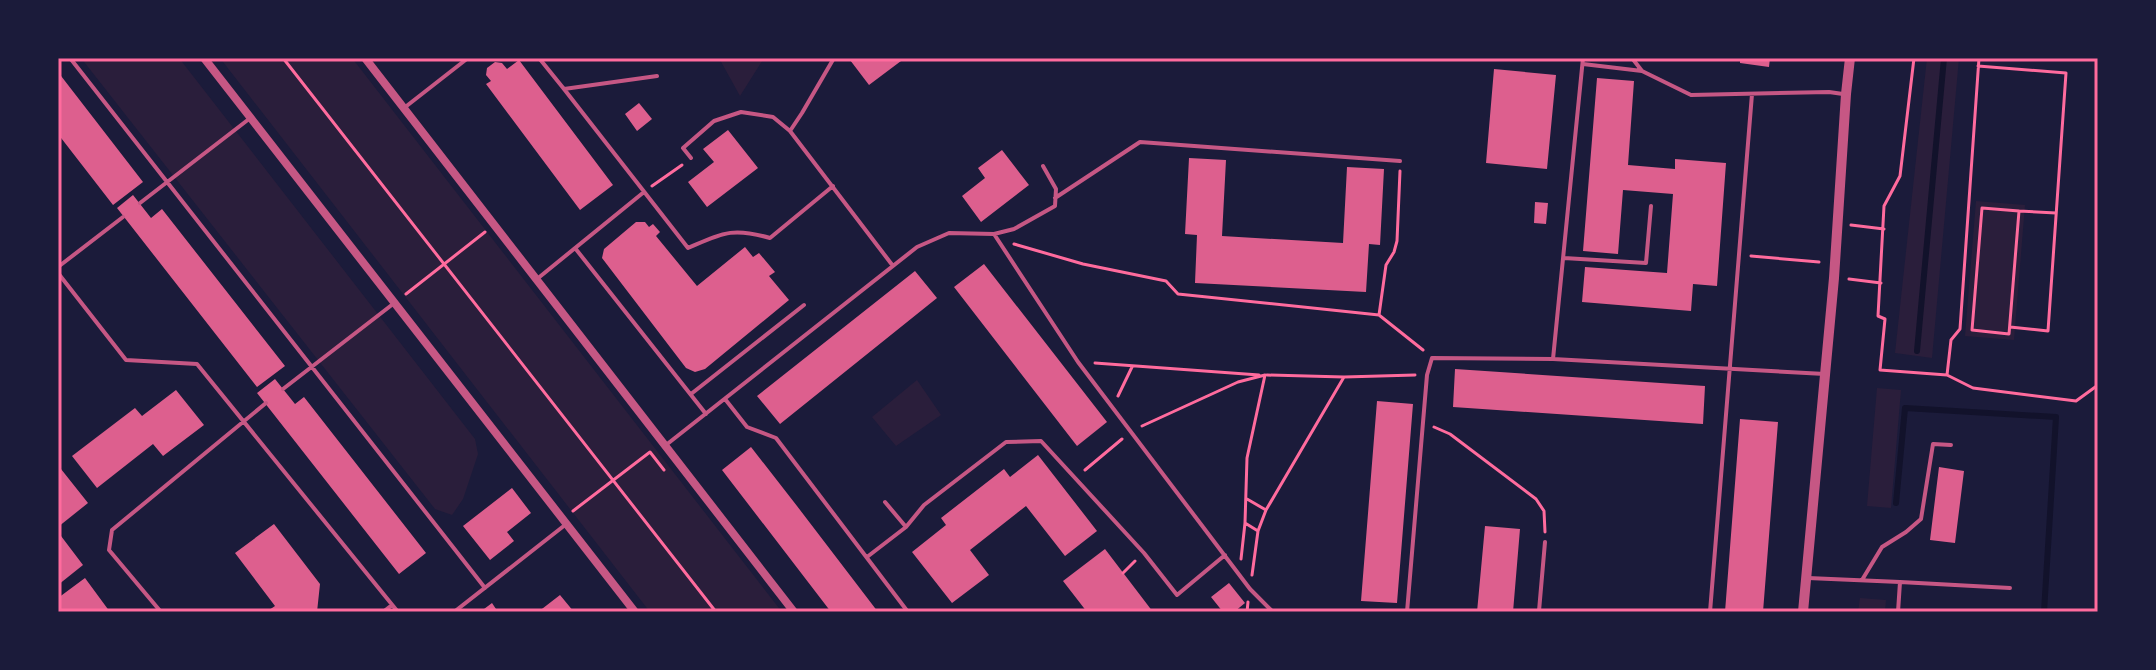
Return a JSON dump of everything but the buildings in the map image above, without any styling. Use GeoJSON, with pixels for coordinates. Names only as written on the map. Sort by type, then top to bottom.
{"type":"FeatureCollection","features":[{"type":"Feature","properties":{"kind":"street"},"geometry":{"type":"LineString","coordinates":[[204,58],[635,612]]}},
{"type":"Feature","properties":{"kind":"street"},"geometry":{"type":"LineString","coordinates":[[365,58],[794,612]]}},
{"type":"Feature","properties":{"kind":"street"},"geometry":{"type":"LineString","coordinates":[[1803,612],[1850,58]]}},
{"type":"Feature","properties":{"kind":"lane"},"geometry":{"type":"LineString","coordinates":[[70,58],[485,588]]}},
{"type":"Feature","properties":{"kind":"lane"},"geometry":{"type":"LineString","coordinates":[[404,108],[468,58]]}},
{"type":"Feature","properties":{"kind":"lane"},"geometry":{"type":"LineString","coordinates":[[539,58],[688,248],[728,231],[770,238],[833,186]]}},
{"type":"Feature","properties":{"kind":"lane"},"geometry":{"type":"LineString","coordinates":[[790,131],[834,58]]}},
{"type":"Feature","properties":{"kind":"lane"},"geometry":{"type":"LineString","coordinates":[[1632,58],[1642,71]]}},
{"type":"Feature","properties":{"kind":"lane"},"geometry":{"type":"LineString","coordinates":[[1553,359],[1583,61],[1642,71],[1691,95],[1846,94]]}},
{"type":"Feature","properties":{"kind":"lane"},"geometry":{"type":"LineString","coordinates":[[564,89],[657,76]]}},
{"type":"Feature","properties":{"kind":"lane"},"geometry":{"type":"LineString","coordinates":[[1710,612],[1752,94]]}},
{"type":"Feature","properties":{"kind":"lane"},"geometry":{"type":"LineString","coordinates":[[691,158],[683,148],[714,121],[741,112],[773,117],[790,131],[893,266]]}},
{"type":"Feature","properties":{"kind":"lane"},"geometry":{"type":"LineString","coordinates":[[140,203],[251,117]]}},
{"type":"Feature","properties":{"kind":"lane"},"geometry":{"type":"LineString","coordinates":[[1055,198],[1140,142],[1400,161]]}},
{"type":"Feature","properties":{"kind":"lane"},"geometry":{"type":"LineString","coordinates":[[665,445],[917,247],[949,233],[996,237],[1055,206],[1056,189],[1043,166]]}},
{"type":"Feature","properties":{"kind":"lane"},"geometry":{"type":"LineString","coordinates":[[536,279],[644,192]]}},
{"type":"Feature","properties":{"kind":"lane"},"geometry":{"type":"LineString","coordinates":[[1564,258],[1646,263],[1651,206]]}},
{"type":"Feature","properties":{"kind":"lane"},"geometry":{"type":"LineString","coordinates":[[123,217],[58,270],[126,360],[197,364],[398,612]]}},
{"type":"Feature","properties":{"kind":"lane"},"geometry":{"type":"LineString","coordinates":[[996,237],[1078,362],[1250,589],[1273,612]]}},
{"type":"Feature","properties":{"kind":"lane"},"geometry":{"type":"LineString","coordinates":[[575,248],[706,414]]}},
{"type":"Feature","properties":{"kind":"lane"},"geometry":{"type":"LineString","coordinates":[[283,389],[395,303]]}},
{"type":"Feature","properties":{"kind":"lane"},"geometry":{"type":"LineString","coordinates":[[691,394],[804,305]]}},
{"type":"Feature","properties":{"kind":"lane"},"geometry":{"type":"LineString","coordinates":[[1407,612],[1427,375],[1432,358],[1553,359],[1825,374]]}},
{"type":"Feature","properties":{"kind":"lane"},"geometry":{"type":"LineString","coordinates":[[725,399],[747,427],[776,438],[908,612]]}},
{"type":"Feature","properties":{"kind":"lane"},"geometry":{"type":"LineString","coordinates":[[161,612],[109,550],[112,530],[266,403]]}},
{"type":"Feature","properties":{"kind":"lane"},"geometry":{"type":"LineString","coordinates":[[867,557],[906,527],[924,505],[1006,442],[1041,441],[1144,553],[1177,595],[1225,555]]}},
{"type":"Feature","properties":{"kind":"lane"},"geometry":{"type":"LineString","coordinates":[[1862,580],[1882,547],[1921,519],[1933,444],[1951,445]]}},
{"type":"Feature","properties":{"kind":"lane"},"geometry":{"type":"LineString","coordinates":[[885,502],[906,527]]}},
{"type":"Feature","properties":{"kind":"lane"},"geometry":{"type":"LineString","coordinates":[[454,612],[566,520]]}},
{"type":"Feature","properties":{"kind":"lane"},"geometry":{"type":"LineString","coordinates":[[1545,542],[1539,611],[1555,612]]}},
{"type":"Feature","properties":{"kind":"lane"},"geometry":{"type":"LineString","coordinates":[[1806,578],[2010,588]]}},
{"type":"Feature","properties":{"kind":"lane"},"geometry":{"type":"LineString","coordinates":[[1898,612],[1900,582]]}},
{"type":"Feature","properties":{"kind":"lane"},"geometry":{"type":"LineString","coordinates":[[383,612],[392,605]]}},
{"type":"Feature","properties":{"kind":"path"},"geometry":{"type":"LineString","coordinates":[[283,58],[716,612]]}},
{"type":"Feature","properties":{"kind":"path"},"geometry":{"type":"LineString","coordinates":[[1914,58],[1900,176],[1884,206],[1878,316],[1885,319],[1880,370],[1947,375],[1973,388],[2076,401],[2098,385]]}},
{"type":"Feature","properties":{"kind":"path"},"geometry":{"type":"LineString","coordinates":[[1947,375],[1951,340],[1960,329],[1979,58]]}},
{"type":"Feature","properties":{"kind":"path"},"geometry":{"type":"LineString","coordinates":[[1978,66],[2066,73],[2048,331],[2010,327]]}},
{"type":"Feature","properties":{"kind":"path"},"geometry":{"type":"LineString","coordinates":[[644,192],[691,158]]}},
{"type":"Feature","properties":{"kind":"path"},"geometry":{"type":"LineString","coordinates":[[1379,315],[1386,265],[1397,241],[1400,161]]}},
{"type":"Feature","properties":{"kind":"path"},"geometry":{"type":"LineString","coordinates":[[1972,330],[1982,208],[2056,213]]}},
{"type":"Feature","properties":{"kind":"path"},"geometry":{"type":"LineString","coordinates":[[1960,329],[2009,334],[2019,211]]}},
{"type":"Feature","properties":{"kind":"path"},"geometry":{"type":"LineString","coordinates":[[395,303],[494,225]]}},
{"type":"Feature","properties":{"kind":"path"},"geometry":{"type":"LineString","coordinates":[[1851,225],[1884,229]]}},
{"type":"Feature","properties":{"kind":"path"},"geometry":{"type":"LineString","coordinates":[[996,237],[1083,264],[1166,281],[1178,294],[1379,315],[1432,358]]}},
{"type":"Feature","properties":{"kind":"path"},"geometry":{"type":"LineString","coordinates":[[1739,255],[1819,262]]}},
{"type":"Feature","properties":{"kind":"path"},"geometry":{"type":"LineString","coordinates":[[1847,279],[1881,283]]}},
{"type":"Feature","properties":{"kind":"path"},"geometry":{"type":"LineString","coordinates":[[1078,362],[1265,375],[1427,375]]}},
{"type":"Feature","properties":{"kind":"path"},"geometry":{"type":"LineString","coordinates":[[1113,406],[1132,367]]}},
{"type":"Feature","properties":{"kind":"path"},"geometry":{"type":"LineString","coordinates":[[1076,478],[1132,431],[1238,382],[1265,375]]}},
{"type":"Feature","properties":{"kind":"path"},"geometry":{"type":"LineString","coordinates":[[1239,574],[1247,499],[1247,458],[1265,375]]}},
{"type":"Feature","properties":{"kind":"path"},"geometry":{"type":"LineString","coordinates":[[1247,612],[1258,531],[1266,510],[1344,377]]}},
{"type":"Feature","properties":{"kind":"path"},"geometry":{"type":"LineString","coordinates":[[1423,423],[1450,434],[1536,499],[1546,519],[1545,542]]}},
{"type":"Feature","properties":{"kind":"path"},"geometry":{"type":"LineString","coordinates":[[566,520],[650,452],[664,470]]}},
{"type":"Feature","properties":{"kind":"path"},"geometry":{"type":"LineString","coordinates":[[1247,499],[1266,510]]}},
{"type":"Feature","properties":{"kind":"path"},"geometry":{"type":"LineString","coordinates":[[1245,523],[1258,531]]}},
{"type":"Feature","properties":{"kind":"path"},"geometry":{"type":"LineString","coordinates":[[1123,573],[1144,553]]}},
{"type":"Feature","properties":{"kind":"shaded area"},"geometry":{"type":"Polygon","coordinates":[[[81,58],[179,58],[475,439],[478,454],[463,499],[452,515],[435,509],[81,58]]]}},
{"type":"Feature","properties":{"kind":"shaded area"},"geometry":{"type":"Polygon","coordinates":[[[220,58],[352,58],[782,612],[650,612],[220,58]]]}},
{"type":"Feature","properties":{"kind":"shaded area"},"geometry":{"type":"Polygon","coordinates":[[[719,58],[764,58],[740,96],[719,58]]]}},
{"type":"Feature","properties":{"kind":"shaded area"},"geometry":{"type":"Polygon","coordinates":[[[1927,58],[1959,58],[1932,358],[1895,353],[1927,58]]]}},
{"type":"Feature","properties":{"kind":"shaded area"},"geometry":{"type":"Polygon","coordinates":[[[1976,201],[2025,205],[2014,340],[1965,336],[1976,201]]]}},
{"type":"Feature","properties":{"kind":"shaded area"},"geometry":{"type":"Polygon","coordinates":[[[917,380],[941,415],[896,446],[872,417],[917,380]]]}},
{"type":"Feature","properties":{"kind":"shaded area"},"geometry":{"type":"Polygon","coordinates":[[[1877,388],[1901,390],[1891,508],[1867,506],[1877,388]]]}},
{"type":"Feature","properties":{"kind":"shaded area"},"geometry":{"type":"Polygon","coordinates":[[[1860,598],[1886,600],[1885,612],[1858,612],[1860,598]]]}},
{"type":"Feature","properties":{"kind":"waterway"},"geometry":{"type":"LineString","coordinates":[[1917,351],[1944,58]]}},
{"type":"Feature","properties":{"kind":"waterway"},"geometry":{"type":"LineString","coordinates":[[1896,503],[1905,408],[2056,417],[2044,612]]}}]}
